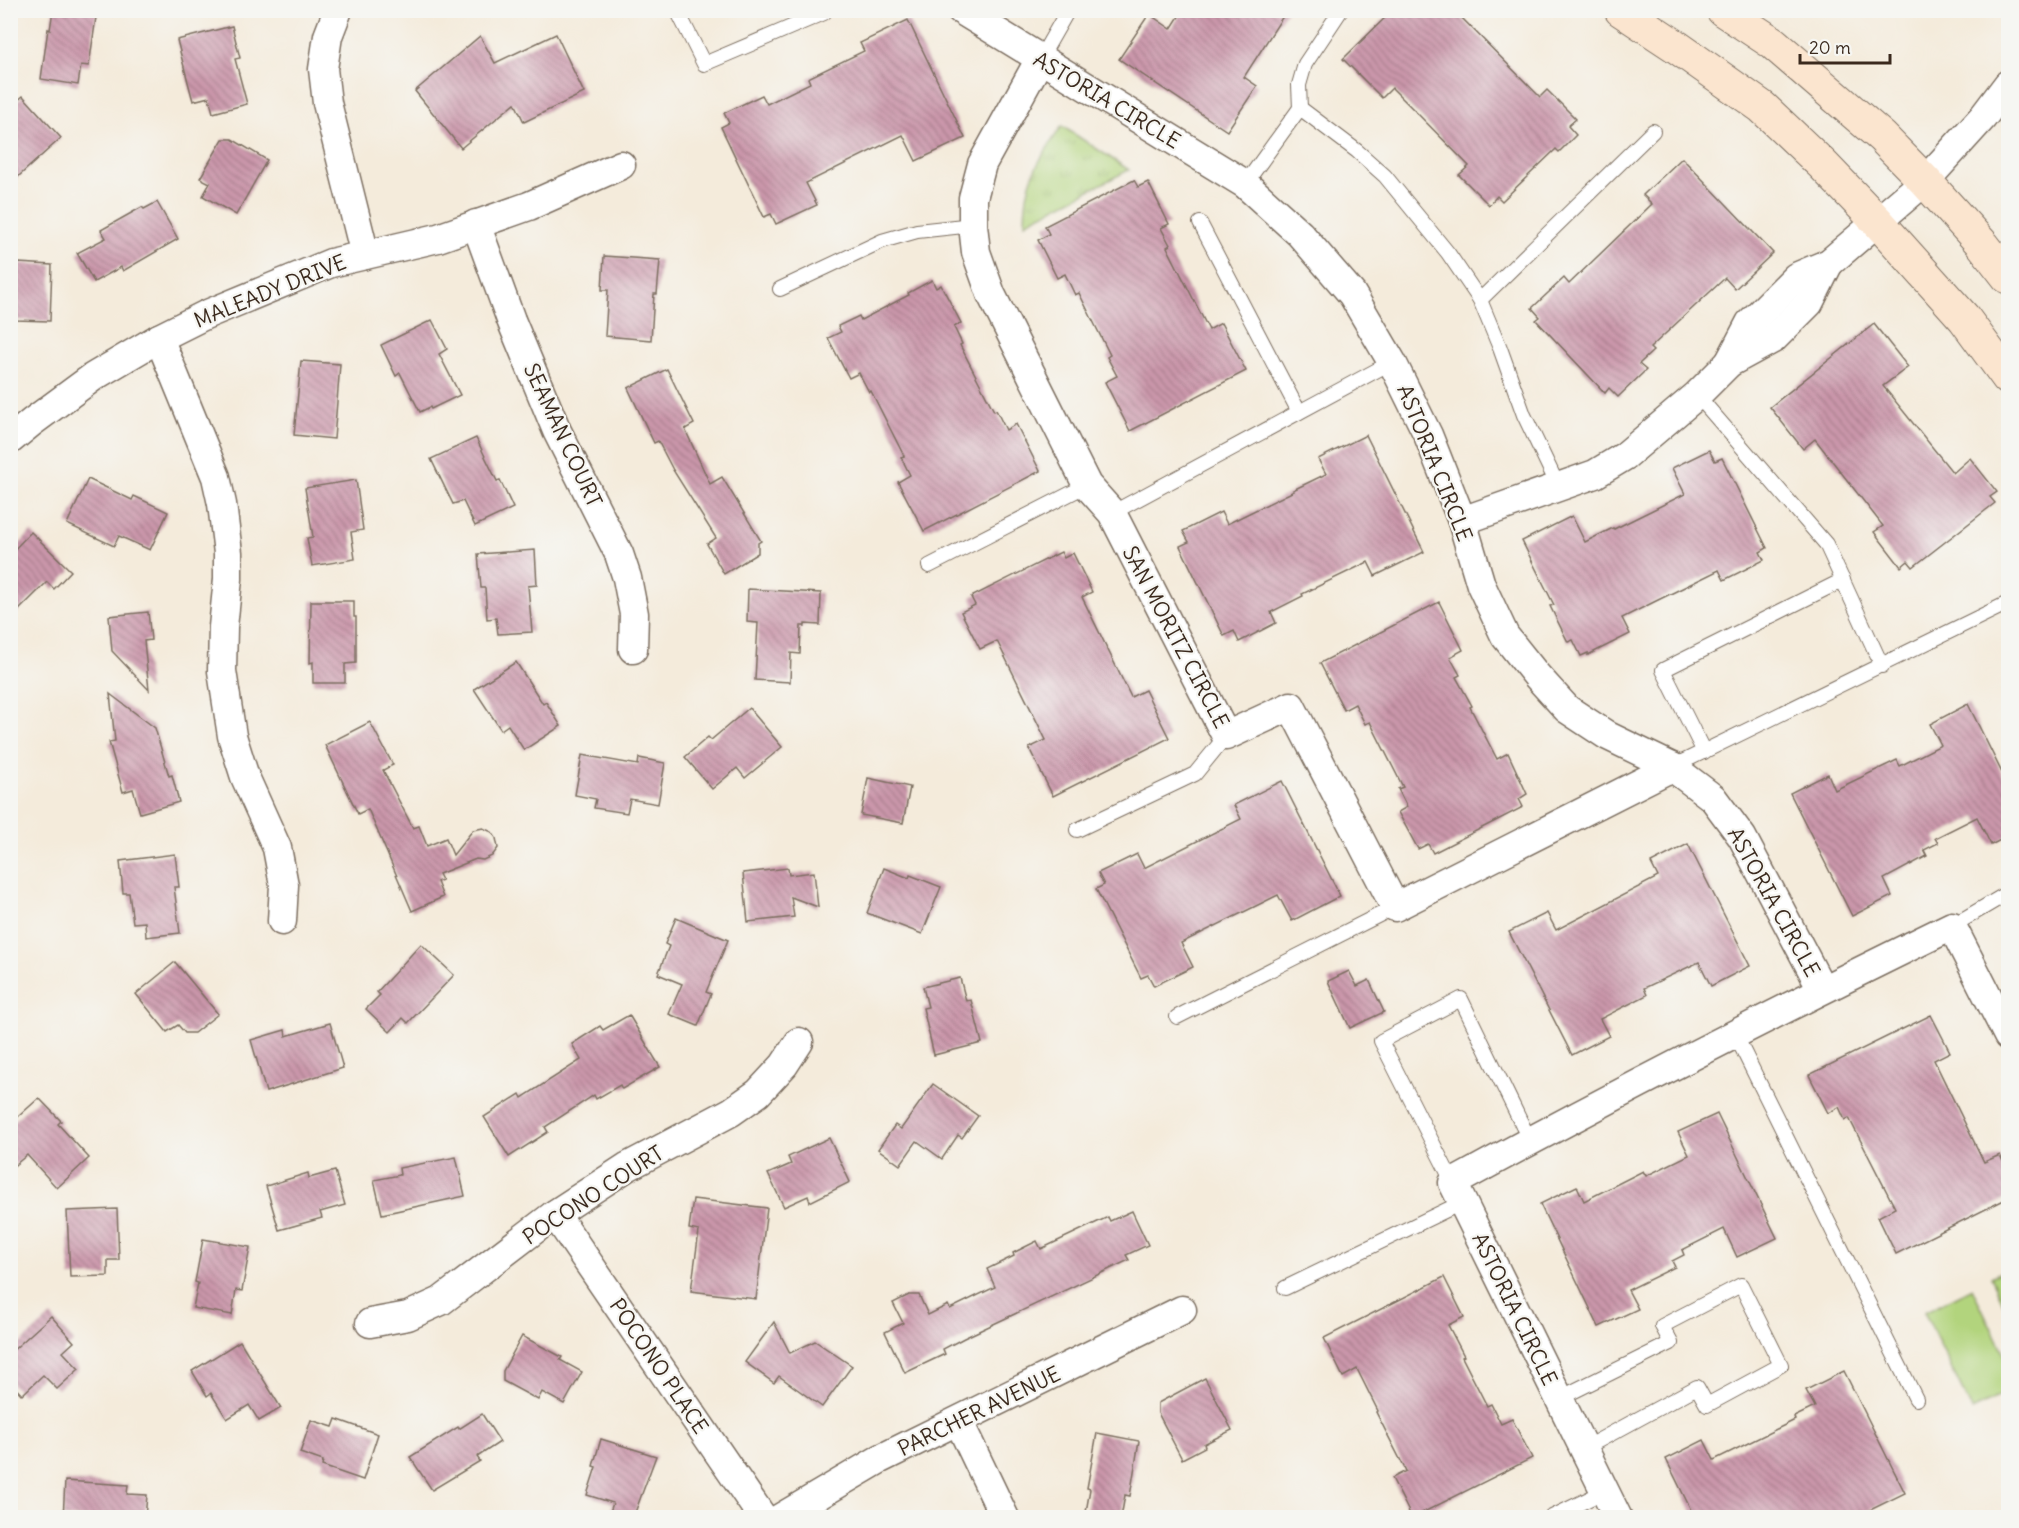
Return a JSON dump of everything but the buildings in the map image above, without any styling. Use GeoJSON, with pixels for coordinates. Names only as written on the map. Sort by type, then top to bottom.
{"type":"FeatureCollection","features":[{"type":"Feature","properties":{"kind":"street"},"geometry":{"type":"LineString","coordinates":[[338,10],[328,36],[323,69],[327,103],[365,255]]}},
{"type":"Feature","properties":{"kind":"street","name":"ASTORIA CIRCLE"},"geometry":{"type":"LineString","coordinates":[[961,10],[1245,184],[1300,234],[1353,294],[1392,362],[1428,435],[1462,521],[1481,585],[1504,636],[1567,709],[1608,736],[1672,767],[1713,798],[1742,837],[1822,989]]}},
{"type":"Feature","properties":{"kind":"street"},"geometry":{"type":"LineString","coordinates":[[1621,10],[1762,107],[1823,165],[1878,222],[1964,318],[2008,378]]}},
{"type":"Feature","properties":{"kind":"street"},"geometry":{"type":"LineString","coordinates":[[1722,10],[1773,43],[1882,137],[1983,245],[2008,277]]}},
{"type":"Feature","properties":{"kind":"street","name":"SAN MORITZ CIRCLE"},"geometry":{"type":"LineString","coordinates":[[1040,58],[981,164],[973,198],[976,252],[991,294],[1087,485],[1112,513],[1226,736],[1291,706],[1395,907]]}},
{"type":"Feature","properties":{"kind":"street"},"geometry":{"type":"LineString","coordinates":[[1462,521],[1595,474],[1625,456],[1697,395],[1729,363],[1773,339],[1809,303],[1830,263],[1925,181],[1983,117],[2008,84]]}},
{"type":"Feature","properties":{"kind":"street","name":"MALEADY DRIVE"},"geometry":{"type":"LineString","coordinates":[[10,440],[93,377],[159,338],[204,315],[331,263],[438,237],[529,206],[621,165]]}},
{"type":"Feature","properties":{"kind":"street","name":"SEAMAN COURT"},"geometry":{"type":"LineString","coordinates":[[476,224],[511,320],[557,431],[619,554],[627,578],[634,614],[633,649]]}},
{"type":"Feature","properties":{"kind":"street"},"geometry":{"type":"LineString","coordinates":[[159,338],[216,477],[222,504],[228,570],[222,671],[232,736],[245,777],[277,848],[284,885],[282,921]]}},
{"type":"Feature","properties":{"kind":"street"},"geometry":{"type":"LineString","coordinates":[[1395,907],[1672,767]]}},
{"type":"Feature","properties":{"kind":"street"},"geometry":{"type":"LineString","coordinates":[[1952,926],[2008,1036]]}},
{"type":"Feature","properties":{"kind":"street","name":"ASTORIA CIRCLE"},"geometry":{"type":"LineString","coordinates":[[1618,1518],[1458,1193],[1530,1141],[1822,989],[1952,926]]}},
{"type":"Feature","properties":{"kind":"street","name":"POCONO COURT"},"geometry":{"type":"LineString","coordinates":[[370,1323],[408,1316],[441,1301],[555,1214],[627,1167],[731,1112],[758,1093],[784,1065],[799,1042]]}},
{"type":"Feature","properties":{"kind":"street","name":"POCONO PLACE"},"geometry":{"type":"LineString","coordinates":[[555,1214],[763,1518]]}},
{"type":"Feature","properties":{"kind":"street","name":"PARCHER AVENUE"},"geometry":{"type":"LineString","coordinates":[[780,1518],[880,1459],[1182,1310]]}},
{"type":"Feature","properties":{"kind":"street"},"geometry":{"type":"LineString","coordinates":[[959,1422],[1005,1518]]}},
{"type":"Feature","properties":{"kind":"lane"},"geometry":{"type":"LineString","coordinates":[[677,10],[704,64],[824,13],[825,10]]}},
{"type":"Feature","properties":{"kind":"lane"},"geometry":{"type":"LineString","coordinates":[[1040,58],[1068,10]]}},
{"type":"Feature","properties":{"kind":"lane"},"geometry":{"type":"LineString","coordinates":[[1245,184],[1300,108],[1299,84],[1305,64],[1341,10]]}},
{"type":"Feature","properties":{"kind":"lane"},"geometry":{"type":"LineString","coordinates":[[1300,108],[1357,151],[1385,176],[1448,253],[1480,300],[1524,415],[1559,488]]}},
{"type":"Feature","properties":{"kind":"lane"},"geometry":{"type":"LineString","coordinates":[[1480,300],[1653,131]]}},
{"type":"Feature","properties":{"kind":"lane"},"geometry":{"type":"LineString","coordinates":[[1200,223],[1299,412]]}},
{"type":"Feature","properties":{"kind":"lane"},"geometry":{"type":"LineString","coordinates":[[780,288],[882,241],[917,231],[973,225]]}},
{"type":"Feature","properties":{"kind":"lane"},"geometry":{"type":"LineString","coordinates":[[1112,513],[1392,362]]}},
{"type":"Feature","properties":{"kind":"lane"},"geometry":{"type":"LineString","coordinates":[[1697,395],[1826,544],[1882,666]]}},
{"type":"Feature","properties":{"kind":"lane"},"geometry":{"type":"LineString","coordinates":[[929,566],[1087,485]]}},
{"type":"Feature","properties":{"kind":"lane"},"geometry":{"type":"LineString","coordinates":[[1704,752],[1663,670],[1843,580]]}},
{"type":"Feature","properties":{"kind":"lane"},"geometry":{"type":"LineString","coordinates":[[1672,767],[2008,603]]}},
{"type":"Feature","properties":{"kind":"lane"},"geometry":{"type":"LineString","coordinates":[[1077,830],[1195,774],[1226,736]]}},
{"type":"Feature","properties":{"kind":"lane"},"geometry":{"type":"LineString","coordinates":[[1952,926],[2008,893]]}},
{"type":"Feature","properties":{"kind":"lane"},"geometry":{"type":"LineString","coordinates":[[1177,1017],[1395,907]]}},
{"type":"Feature","properties":{"kind":"lane"},"geometry":{"type":"LineString","coordinates":[[1285,1288],[1458,1193],[1381,1041],[1461,999],[1530,1141]]}},
{"type":"Feature","properties":{"kind":"lane"},"geometry":{"type":"LineString","coordinates":[[1735,1034],[1916,1399]]}},
{"type":"Feature","properties":{"kind":"lane"},"geometry":{"type":"LineString","coordinates":[[1558,1399],[1671,1343],[1662,1326],[1741,1285],[1781,1365],[1707,1405],[1697,1388],[1583,1449]]}},
{"type":"Feature","properties":{"kind":"lane"},"geometry":{"type":"LineString","coordinates":[[1550,1518],[1605,1491]]}},
{"type":"Feature","properties":{"kind":"green space"},"geometry":{"type":"Polygon","coordinates":[[[1062,126],[1129,170],[1025,223],[1027,194],[1034,171],[1062,126]]]}},
{"type":"Feature","properties":{"kind":"green space"},"geometry":{"type":"Polygon","coordinates":[[[2008,1268],[2008,1313],[1991,1277],[2008,1268]]]}},
{"type":"Feature","properties":{"kind":"green space"},"geometry":{"type":"Polygon","coordinates":[[[1972,1288],[2008,1362],[2008,1392],[1972,1410],[1924,1312],[1972,1288]]]}}]}
